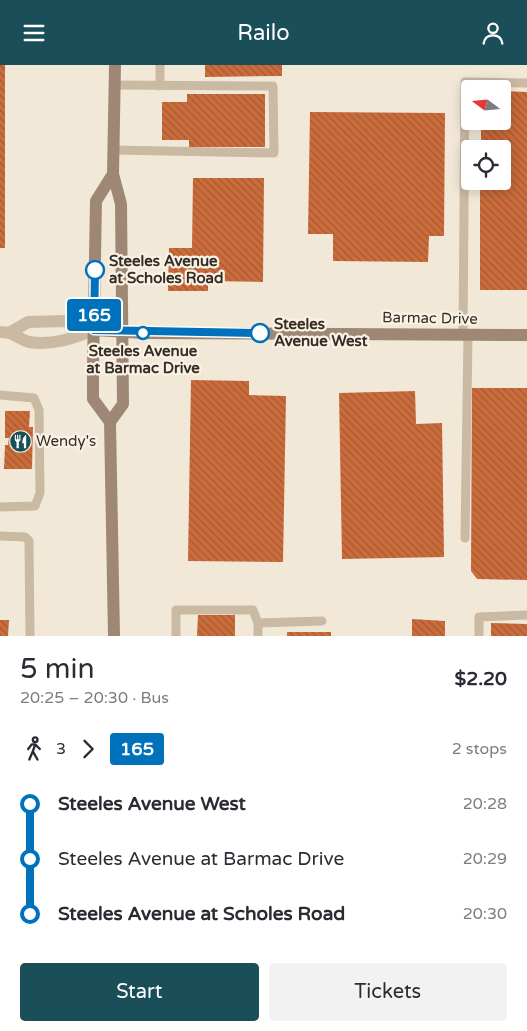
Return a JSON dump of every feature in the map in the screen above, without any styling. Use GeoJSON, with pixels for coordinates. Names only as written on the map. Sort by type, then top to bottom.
{"type":"FeatureCollection","features":[{"type":"Feature","properties":{"kind":"main road"},"geometry":{"type":"LineString","coordinates":[[110,422],[123,404],[121,204],[113,174],[115,65]]}},
{"type":"Feature","properties":{"kind":"main road"},"geometry":{"type":"LineString","coordinates":[[113,174],[96,201],[93,399],[110,422],[114,636]]}},
{"type":"Feature","properties":{"kind":"main road","name":"Barmac Drive"},"geometry":{"type":"LineString","coordinates":[[94,330],[122,332],[527,335]]}},
{"type":"Feature","properties":{"kind":"street"},"geometry":{"type":"LineString","coordinates":[[6,332],[28,322],[66,321],[94,330]]}},
{"type":"Feature","properties":{"kind":"street"},"geometry":{"type":"LineString","coordinates":[[6,332],[28,341],[67,341],[94,330]]}},
{"type":"Feature","properties":{"kind":"lane"},"geometry":{"type":"LineString","coordinates":[[160,65],[160,86]]}},
{"type":"Feature","properties":{"kind":"lane"},"geometry":{"type":"LineString","coordinates":[[465,538],[465,82],[527,83]]}},
{"type":"Feature","properties":{"kind":"lane"},"geometry":{"type":"LineString","coordinates":[[114,150],[274,153],[274,85],[115,85]]}},
{"type":"Feature","properties":{"kind":"lane"},"geometry":{"type":"LineString","coordinates":[[0,395],[34,399],[39,410],[40,493],[35,506],[0,507]]}},
{"type":"Feature","properties":{"kind":"lane"},"geometry":{"type":"LineString","coordinates":[[0,536],[26,537],[28,541],[30,636]]}},
{"type":"Feature","properties":{"kind":"lane"},"geometry":{"type":"LineString","coordinates":[[176,636],[176,609],[253,610],[258,623],[258,636]]}},
{"type":"Feature","properties":{"kind":"lane"},"geometry":{"type":"LineString","coordinates":[[479,636],[479,617],[527,615]]}},
{"type":"Feature","properties":{"kind":"lane"},"geometry":{"type":"LineString","coordinates":[[258,623],[322,621]]}},
{"type":"Feature","properties":{"kind":"building"},"geometry":{"type":"Polygon","coordinates":[[[0,65],[5,65],[5,248],[0,248],[0,65]]]}},
{"type":"Feature","properties":{"kind":"building"},"geometry":{"type":"Polygon","coordinates":[[[205,65],[282,65],[282,76],[205,77],[205,65]]]}},
{"type":"Feature","properties":{"kind":"building"},"geometry":{"type":"Polygon","coordinates":[[[511,91],[527,92],[527,290],[480,290],[480,190],[511,190],[511,140],[481,140],[481,130],[511,130],[511,91]]]}},
{"type":"Feature","properties":{"kind":"building"},"geometry":{"type":"Polygon","coordinates":[[[187,94],[265,94],[265,147],[189,147],[189,140],[162,140],[162,102],[187,102],[187,94]]]}},
{"type":"Feature","properties":{"kind":"building"},"geometry":{"type":"Polygon","coordinates":[[[310,112],[445,113],[444,236],[429,236],[428,262],[333,261],[333,234],[308,234],[310,112]]]}},
{"type":"Feature","properties":{"kind":"building"},"geometry":{"type":"Polygon","coordinates":[[[193,178],[264,178],[263,282],[208,281],[208,291],[168,291],[169,248],[192,248],[193,178]]]}},
{"type":"Feature","properties":{"kind":"building"},"geometry":{"type":"Polygon","coordinates":[[[191,380],[249,381],[249,395],[286,396],[283,562],[188,561],[191,380]]]}},
{"type":"Feature","properties":{"kind":"building"},"geometry":{"type":"Polygon","coordinates":[[[472,388],[527,388],[527,580],[477,579],[471,571],[472,388]]]}},
{"type":"Feature","properties":{"kind":"building"},"geometry":{"type":"Polygon","coordinates":[[[415,391],[416,424],[442,423],[444,557],[342,559],[339,393],[415,391]]]}},
{"type":"Feature","properties":{"kind":"building","name":"Wendy's"},"geometry":{"type":"Polygon","coordinates":[[[5,411],[30,411],[29,427],[33,427],[32,469],[4,469],[5,445],[8,445],[9,438],[5,438],[5,411]]]}},
{"type":"Feature","properties":{"kind":"building"},"geometry":{"type":"Polygon","coordinates":[[[198,615],[235,615],[235,636],[197,636],[198,615]]]}},
{"type":"Feature","properties":{"kind":"building"},"geometry":{"type":"Polygon","coordinates":[[[412,619],[445,621],[445,636],[412,636],[412,619]]]}},
{"type":"Feature","properties":{"kind":"building"},"geometry":{"type":"Polygon","coordinates":[[[0,620],[9,620],[8,636],[0,636],[0,620]]]}},
{"type":"Feature","properties":{"kind":"building"},"geometry":{"type":"Polygon","coordinates":[[[491,623],[527,624],[527,636],[491,636],[491,623]]]}},
{"type":"Feature","properties":{"kind":"building"},"geometry":{"type":"Polygon","coordinates":[[[287,632],[331,632],[331,636],[287,636],[287,632]]]}},
{"type":"Feature","properties":{"kind":"bus line","name":"165"},"geometry":{"type":"LineString","coordinates":[[95,270],[94,330],[133,333],[260,333]]}},
{"type":"Feature","properties":{"kind":"place","name":"Steeles Avenue at Scholes Road"},"geometry":{"type":"Point","coordinates":[95,270]}},
{"type":"Feature","properties":{"kind":"place","name":"Steeles Avenue at Barmac Drive"},"geometry":{"type":"Point","coordinates":[143,333]}},
{"type":"Feature","properties":{"kind":"place","name":"Steeles Avenue West"},"geometry":{"type":"Point","coordinates":[260,333]}},
{"type":"Feature","properties":{"kind":"place","name":"Wendy's"},"geometry":{"type":"Point","coordinates":[20,441]}}]}
